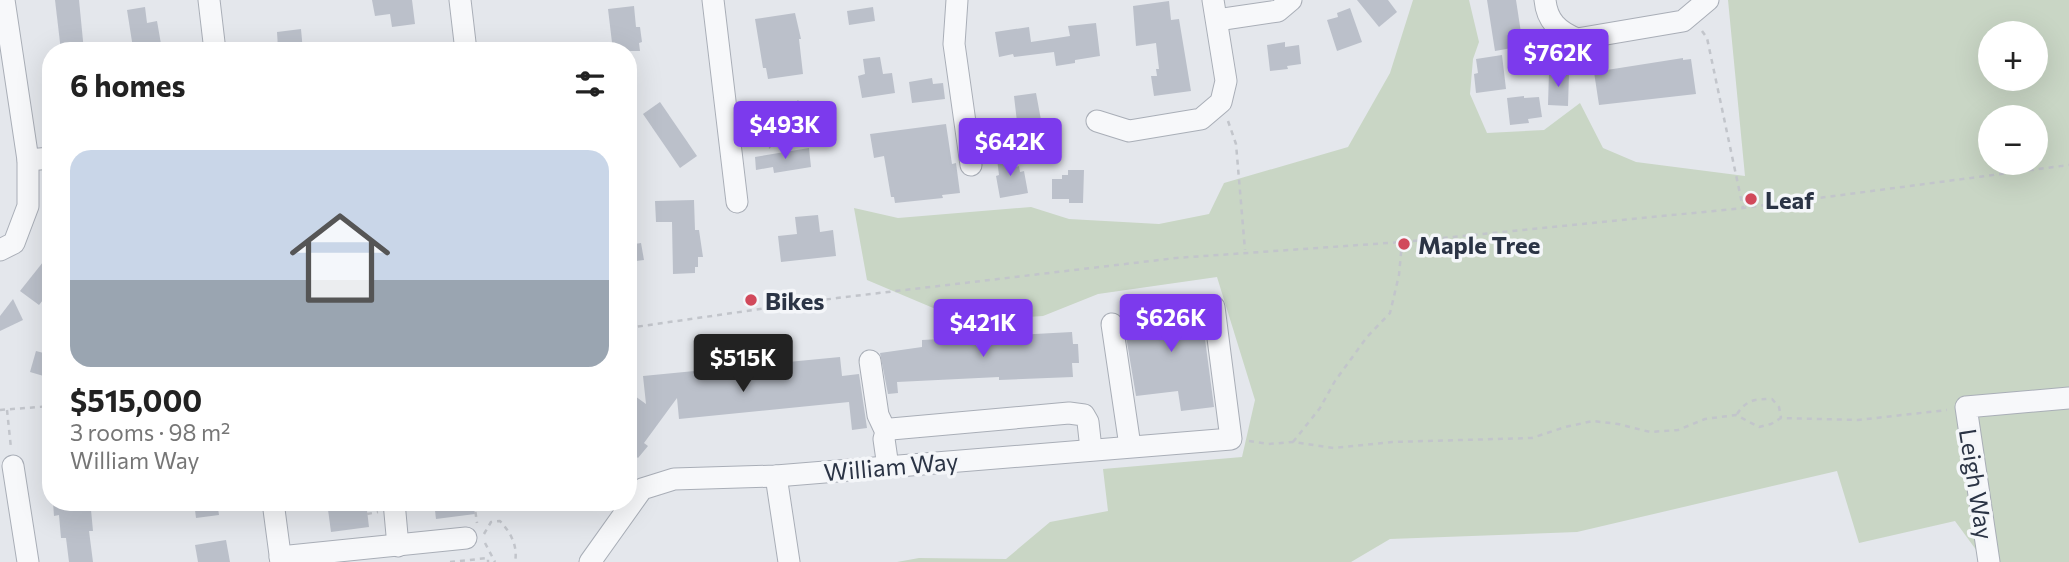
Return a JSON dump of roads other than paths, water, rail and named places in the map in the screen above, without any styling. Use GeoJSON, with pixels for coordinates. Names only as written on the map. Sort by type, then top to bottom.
{"type":"FeatureCollection","features":[{"type":"Feature","properties":{"kind":"street"},"geometry":{"type":"LineString","coordinates":[[4,0],[27,160],[28,206],[7,246]]}},
{"type":"Feature","properties":{"kind":"street"},"geometry":{"type":"LineString","coordinates":[[209,0],[214,42]]}},
{"type":"Feature","properties":{"kind":"street"},"geometry":{"type":"LineString","coordinates":[[460,0],[465,42]]}},
{"type":"Feature","properties":{"kind":"street"},"geometry":{"type":"LineString","coordinates":[[713,0],[737,202]]}},
{"type":"Feature","properties":{"kind":"street"},"geometry":{"type":"LineString","coordinates":[[957,0],[954,44],[971,165]]}},
{"type":"Feature","properties":{"kind":"street"},"geometry":{"type":"LineString","coordinates":[[1097,121],[1129,131],[1201,119],[1221,102],[1226,81],[1215,10],[1278,11],[1291,0]]}},
{"type":"Feature","properties":{"kind":"street"},"geometry":{"type":"LineString","coordinates":[[1545,0],[1546,14],[1561,32],[1577,39],[1683,21],[1708,0]]}},
{"type":"Feature","properties":{"kind":"street"},"geometry":{"type":"LineString","coordinates":[[27,160],[42,159]]}},
{"type":"Feature","properties":{"kind":"street","name":"William Way"},"geometry":{"type":"LineString","coordinates":[[637,496],[642,489],[674,479],[776,476],[1231,439],[1214,307]]}},
{"type":"Feature","properties":{"kind":"street"},"geometry":{"type":"LineString","coordinates":[[1112,324],[1130,446]]}},
{"type":"Feature","properties":{"kind":"street"},"geometry":{"type":"LineString","coordinates":[[870,361],[878,415],[886,432],[888,467]]}},
{"type":"Feature","properties":{"kind":"street","name":"Leigh Way"},"geometry":{"type":"LineString","coordinates":[[1989,562],[1966,411],[2069,398]]}},
{"type":"Feature","properties":{"kind":"street"},"geometry":{"type":"LineString","coordinates":[[886,432],[909,426],[1077,413],[1084,415],[1088,422],[1091,449]]}},
{"type":"Feature","properties":{"kind":"street"},"geometry":{"type":"LineString","coordinates":[[13,467],[28,562]]}},
{"type":"Feature","properties":{"kind":"street"},"geometry":{"type":"LineString","coordinates":[[776,476],[789,562]]}},
{"type":"Feature","properties":{"kind":"street"},"geometry":{"type":"LineString","coordinates":[[274,511],[280,560],[466,538]]}},
{"type":"Feature","properties":{"kind":"street"},"geometry":{"type":"LineString","coordinates":[[387,511],[398,547]]}},
{"type":"Feature","properties":{"kind":"street","name":"William Way"},"geometry":{"type":"LineString","coordinates":[[590,562],[626,511]]}},
{"type":"Feature","properties":{"kind":"place","name":"Leaf"},"geometry":{"type":"Point","coordinates":[1751,199]}},
{"type":"Feature","properties":{"kind":"place","name":"Maple Tree"},"geometry":{"type":"Point","coordinates":[1404,244]}},
{"type":"Feature","properties":{"kind":"place","name":"Bikes"},"geometry":{"type":"Point","coordinates":[751,300]}}]}
